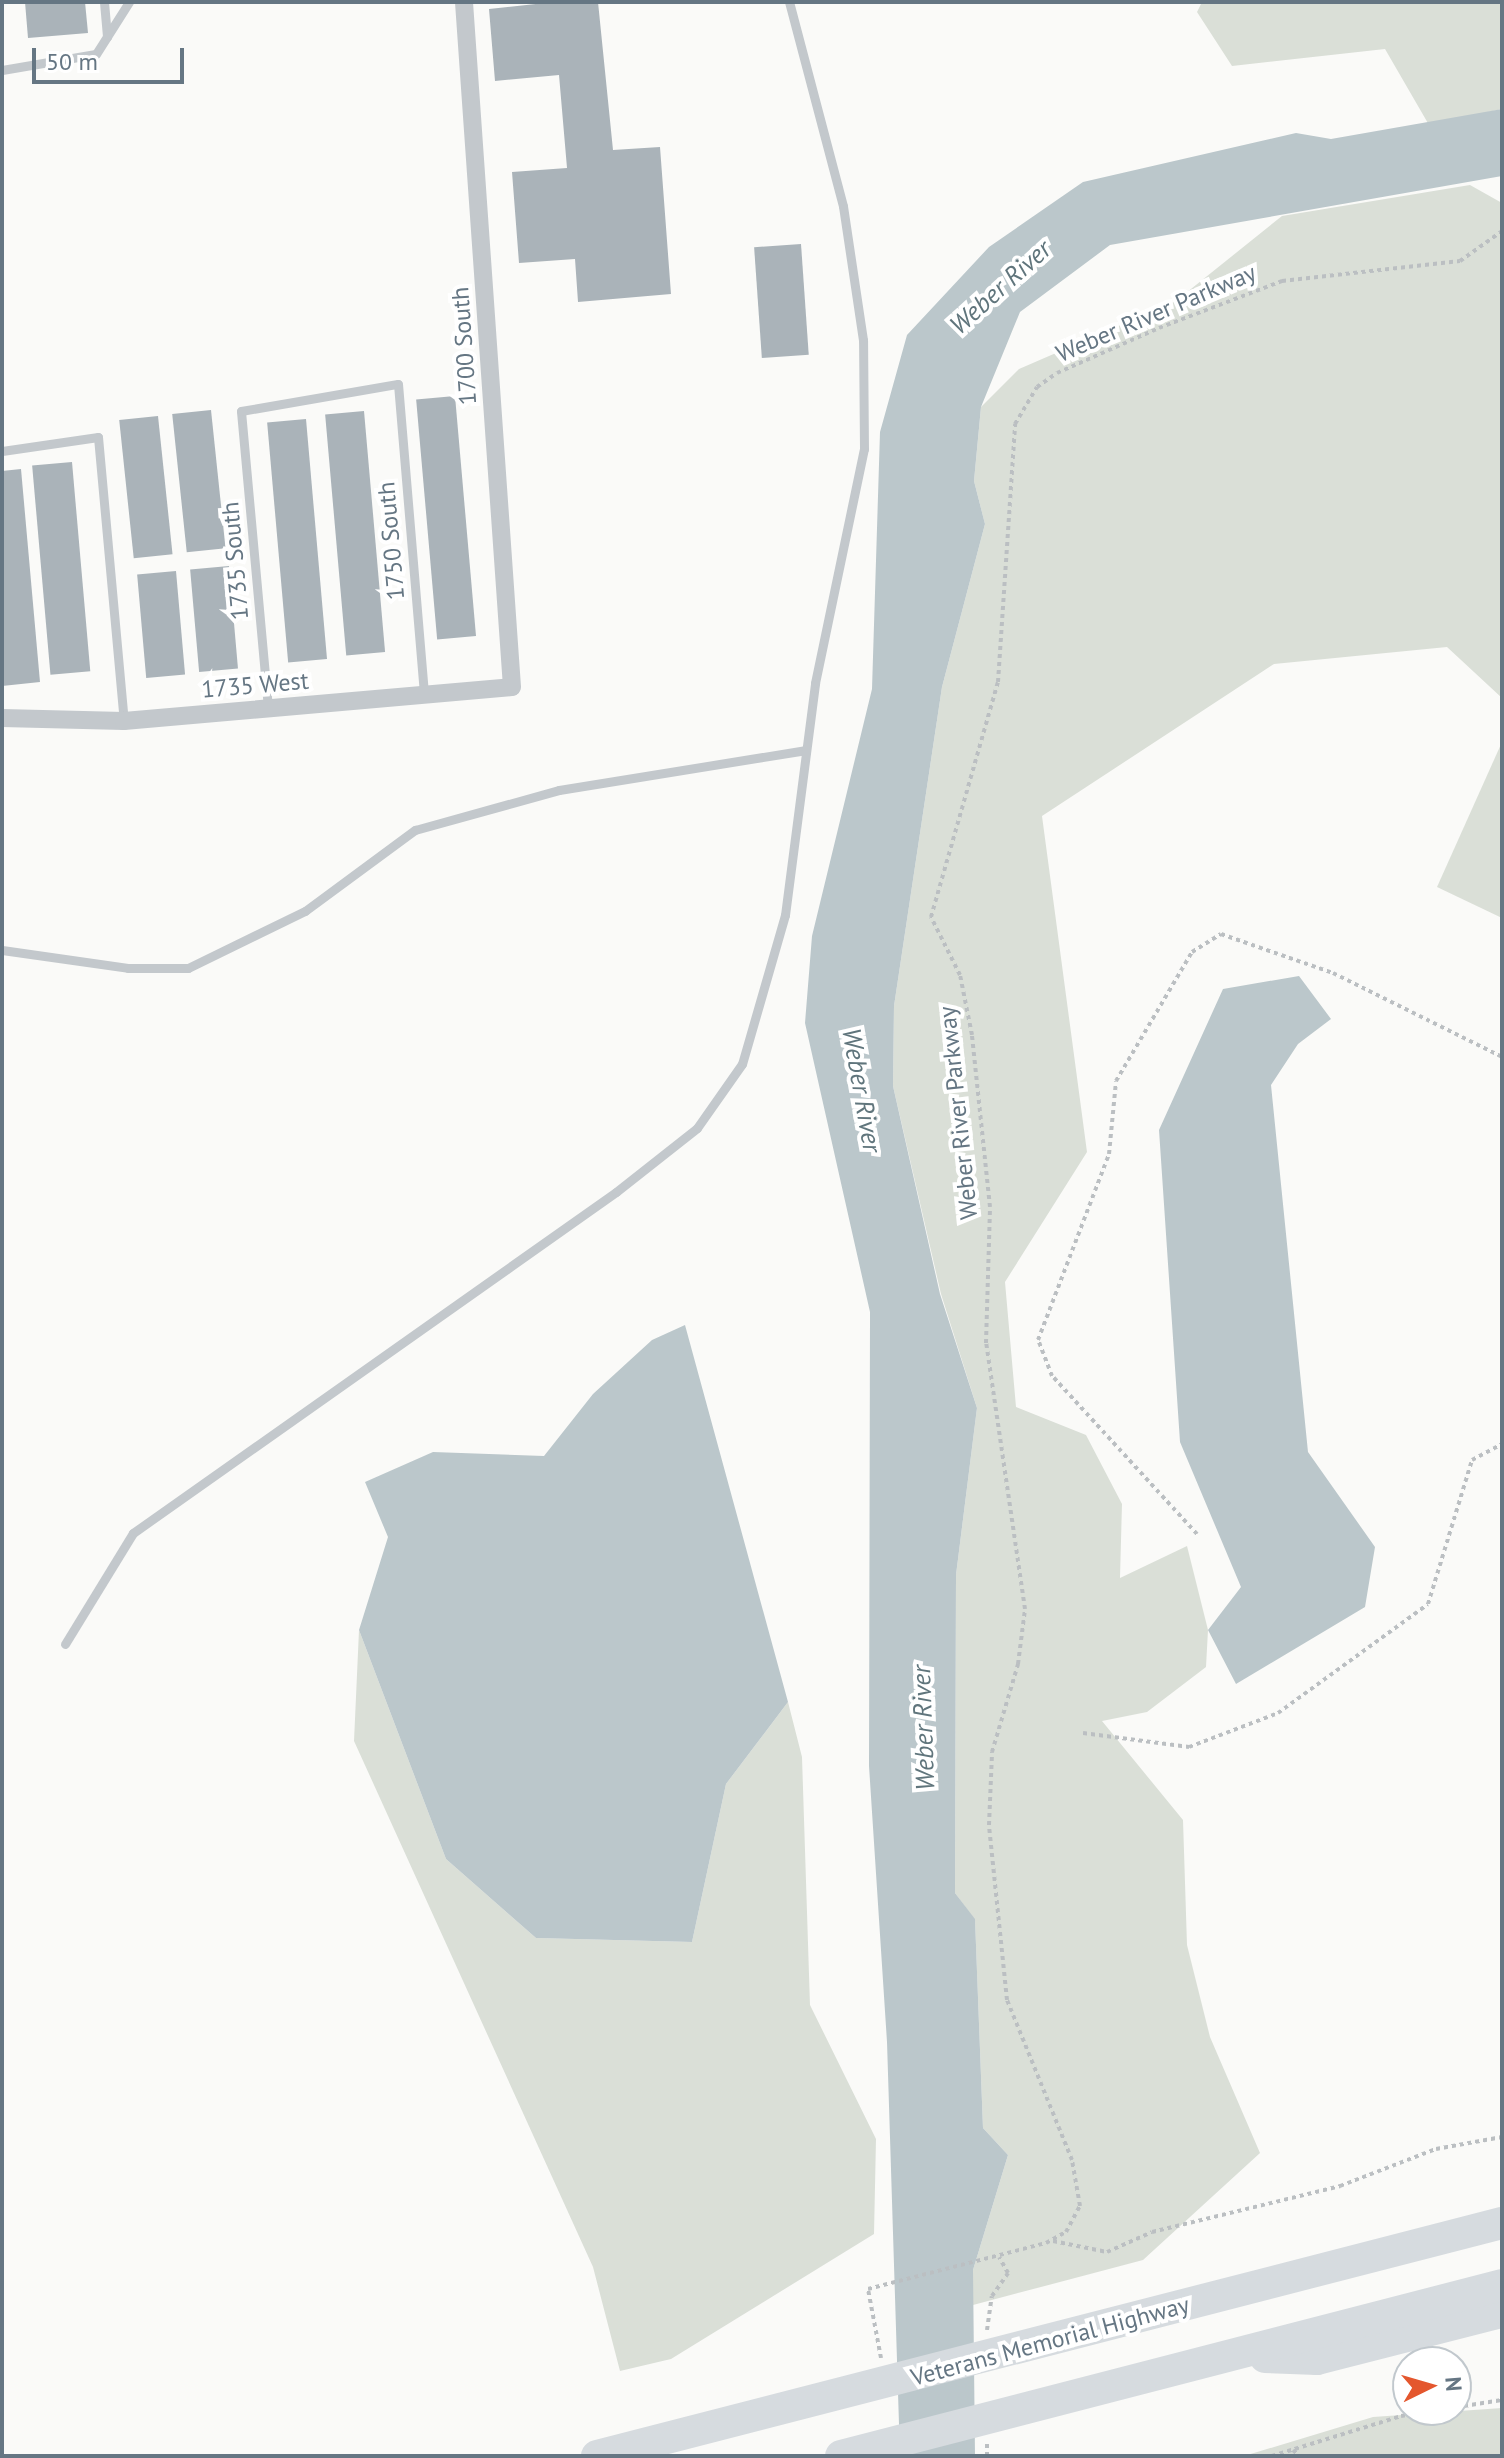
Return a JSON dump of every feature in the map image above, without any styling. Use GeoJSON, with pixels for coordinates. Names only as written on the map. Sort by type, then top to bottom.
{"type":"FeatureCollection","features":[{"type":"Feature","properties":{"kind":"highway","name":"Veterans Memorial Highway"},"geometry":{"type":"LineString","coordinates":[[597,2456],[838,2397],[1502,2223]]}},
{"type":"Feature","properties":{"kind":"highway"},"geometry":{"type":"LineString","coordinates":[[841,2456],[1502,2285]]}},
{"type":"Feature","properties":{"kind":"highway"},"geometry":{"type":"LineString","coordinates":[[1234,2355],[1317,2359],[1502,2312]]}},
{"type":"Feature","properties":{"kind":"street","name":"1700 South"},"geometry":{"type":"LineString","coordinates":[[464,2],[512,687]]}},
{"type":"Feature","properties":{"kind":"street","name":"1735 West"},"geometry":{"type":"LineString","coordinates":[[2,718],[124,721],[512,687]]}},
{"type":"Feature","properties":{"kind":"lane"},"geometry":{"type":"LineString","coordinates":[[104,2],[107,37]]}},
{"type":"Feature","properties":{"kind":"lane"},"geometry":{"type":"LineString","coordinates":[[2,72],[96,54],[129,2]]}},
{"type":"Feature","properties":{"kind":"lane"},"geometry":{"type":"LineString","coordinates":[[65,1644],[133,1533],[697,1128],[742,1064],[785,915],[805,750],[864,449],[863,340],[843,206],[789,2]]}},
{"type":"Feature","properties":{"kind":"lane","name":"1735 South"},"geometry":{"type":"LineString","coordinates":[[268,708],[241,411],[398,384]]}},
{"type":"Feature","properties":{"kind":"lane","name":"1750 South"},"geometry":{"type":"LineString","coordinates":[[398,384],[424,695]]}},
{"type":"Feature","properties":{"kind":"lane"},"geometry":{"type":"LineString","coordinates":[[2,451],[98,437],[124,721]]}},
{"type":"Feature","properties":{"kind":"lane"},"geometry":{"type":"LineString","coordinates":[[2,950],[128,968],[188,968],[305,911],[415,830],[559,790],[805,750]]}},
{"type":"Feature","properties":{"kind":"path","name":"Weber River Parkway"},"geometry":{"type":"LineString","coordinates":[[1051,2241],[1072,2225],[1080,2194],[1007,2000],[989,1825],[992,1752],[1018,1664],[1025,1609],[986,1343],[990,1207],[972,1035],[960,975],[931,917],[998,682],[1015,424],[1037,387],[1057,373],[1159,328],[1282,281],[1460,261],[1502,231]]}},
{"type":"Feature","properties":{"kind":"path"},"geometry":{"type":"LineString","coordinates":[[1197,1534],[1052,1376],[1038,1340],[1109,1154],[1116,1081],[1192,952],[1221,934],[1333,973],[1502,1057]]}},
{"type":"Feature","properties":{"kind":"path"},"geometry":{"type":"LineString","coordinates":[[1083,1733],[1189,1747],[1278,1713],[1428,1604],[1472,1460],[1502,1444]]}},
{"type":"Feature","properties":{"kind":"path"},"geometry":{"type":"LineString","coordinates":[[878,2287],[1051,2241],[1107,2252],[1152,2232],[1340,2186],[1436,2149],[1502,2137]]}},
{"type":"Feature","properties":{"kind":"path"},"geometry":{"type":"LineString","coordinates":[[1272,2456],[1401,2416],[1502,2400]]}},
{"type":"Feature","properties":{"kind":"path"},"geometry":{"type":"LineString","coordinates":[[1293,2450],[1299,2456]]}},
{"type":"Feature","properties":{"kind":"shaded area"},"geometry":{"type":"Polygon","coordinates":[[[1202,2],[1502,2],[1502,109],[1429,125],[1385,49],[1232,66],[1197,12],[1202,2]]]}},
{"type":"Feature","properties":{"kind":"shaded area"},"geometry":{"type":"Polygon","coordinates":[[[1470,185],[1502,203],[1502,698],[1447,647],[1274,664],[1042,816],[1087,1152],[1005,1282],[1016,1407],[1086,1435],[1122,1504],[1120,1578],[1187,1546],[1208,1630],[1206,1667],[1147,1712],[1102,1721],[1183,1820],[1187,1945],[1210,2037],[1260,2153],[1143,2260],[973,2305],[973,2270],[1008,2155],[983,2128],[975,1920],[955,1893],[956,1575],[977,1408],[941,1294],[893,1086],[894,1006],[942,687],[985,524],[974,481],[981,407],[1019,369],[1176,301],[1282,216],[1470,185]]]}},
{"type":"Feature","properties":{"kind":"shaded area"},"geometry":{"type":"Polygon","coordinates":[[[1502,742],[1502,918],[1437,887],[1502,742]]]}},
{"type":"Feature","properties":{"kind":"shaded area"},"geometry":{"type":"Polygon","coordinates":[[[359,1630],[446,1859],[536,1938],[692,1942],[726,1784],[788,1702],[802,1757],[810,2005],[876,2139],[874,2234],[671,2359],[620,2371],[593,2267],[354,1741],[359,1630]]]}},
{"type":"Feature","properties":{"kind":"shaded area"},"geometry":{"type":"Polygon","coordinates":[[[1502,2408],[1502,2456],[1244,2456],[1373,2417],[1392,2416],[1392,2426],[1472,2426],[1472,2410],[1502,2408]]]}},
{"type":"Feature","properties":{"kind":"water","name":"Weber River"},"geometry":{"type":"Polygon","coordinates":[[[1502,109],[1502,176],[1110,245],[1020,312],[981,407],[974,481],[985,524],[942,687],[894,1006],[893,1086],[940,1294],[977,1408],[956,1575],[955,1893],[975,1919],[983,2128],[1008,2155],[973,2270],[975,2456],[900,2456],[887,2042],[869,1766],[870,1312],[805,1023],[812,936],[872,689],[880,432],[907,335],[989,247],[1083,182],[1296,133],[1331,139],[1502,109]]]}},
{"type":"Feature","properties":{"kind":"water"},"geometry":{"type":"Polygon","coordinates":[[[1299,976],[1331,1019],[1298,1044],[1271,1085],[1308,1452],[1375,1547],[1365,1607],[1236,1684],[1208,1630],[1241,1587],[1180,1442],[1159,1130],[1223,989],[1299,976]]]}},
{"type":"Feature","properties":{"kind":"water"},"geometry":{"type":"Polygon","coordinates":[[[685,1325],[788,1702],[726,1784],[692,1942],[536,1938],[446,1859],[359,1630],[388,1537],[365,1482],[433,1452],[544,1456],[593,1394],[652,1340],[685,1325]]]}},
{"type":"Feature","properties":{"kind":"building"},"geometry":{"type":"Polygon","coordinates":[[[25,2],[85,2],[88,33],[28,38],[25,2]]]}},
{"type":"Feature","properties":{"kind":"building"},"geometry":{"type":"Polygon","coordinates":[[[554,2],[598,2],[613,150],[660,147],[671,294],[578,302],[575,259],[519,263],[512,172],[567,168],[559,75],[495,81],[489,9],[554,2]]]}},
{"type":"Feature","properties":{"kind":"building"},"geometry":{"type":"Polygon","coordinates":[[[801,244],[809,355],[762,358],[754,247],[801,244]]]}},
{"type":"Feature","properties":{"kind":"building"},"geometry":{"type":"Polygon","coordinates":[[[455,396],[476,636],[437,639],[416,399],[455,396]]]}},
{"type":"Feature","properties":{"kind":"building"},"geometry":{"type":"Polygon","coordinates":[[[211,410],[226,548],[187,552],[172,414],[211,410]]]}},
{"type":"Feature","properties":{"kind":"building"},"geometry":{"type":"Polygon","coordinates":[[[364,411],[385,652],[346,655],[325,414],[364,411]]]}},
{"type":"Feature","properties":{"kind":"building"},"geometry":{"type":"Polygon","coordinates":[[[158,416],[173,554],[134,558],[119,420],[158,416]]]}},
{"type":"Feature","properties":{"kind":"building"},"geometry":{"type":"Polygon","coordinates":[[[306,419],[327,659],[288,662],[267,422],[306,419]]]}},
{"type":"Feature","properties":{"kind":"building"},"geometry":{"type":"Polygon","coordinates":[[[72,462],[90,671],[50,675],[32,465],[72,462]]]}},
{"type":"Feature","properties":{"kind":"building"},"geometry":{"type":"Polygon","coordinates":[[[21,469],[40,682],[2,686],[2,471],[21,469]]]}},
{"type":"Feature","properties":{"kind":"building"},"geometry":{"type":"Polygon","coordinates":[[[229,566],[238,669],[199,672],[190,569],[229,566]]]}},
{"type":"Feature","properties":{"kind":"building"},"geometry":{"type":"Polygon","coordinates":[[[176,571],[185,675],[146,678],[137,574],[176,571]]]}}]}
